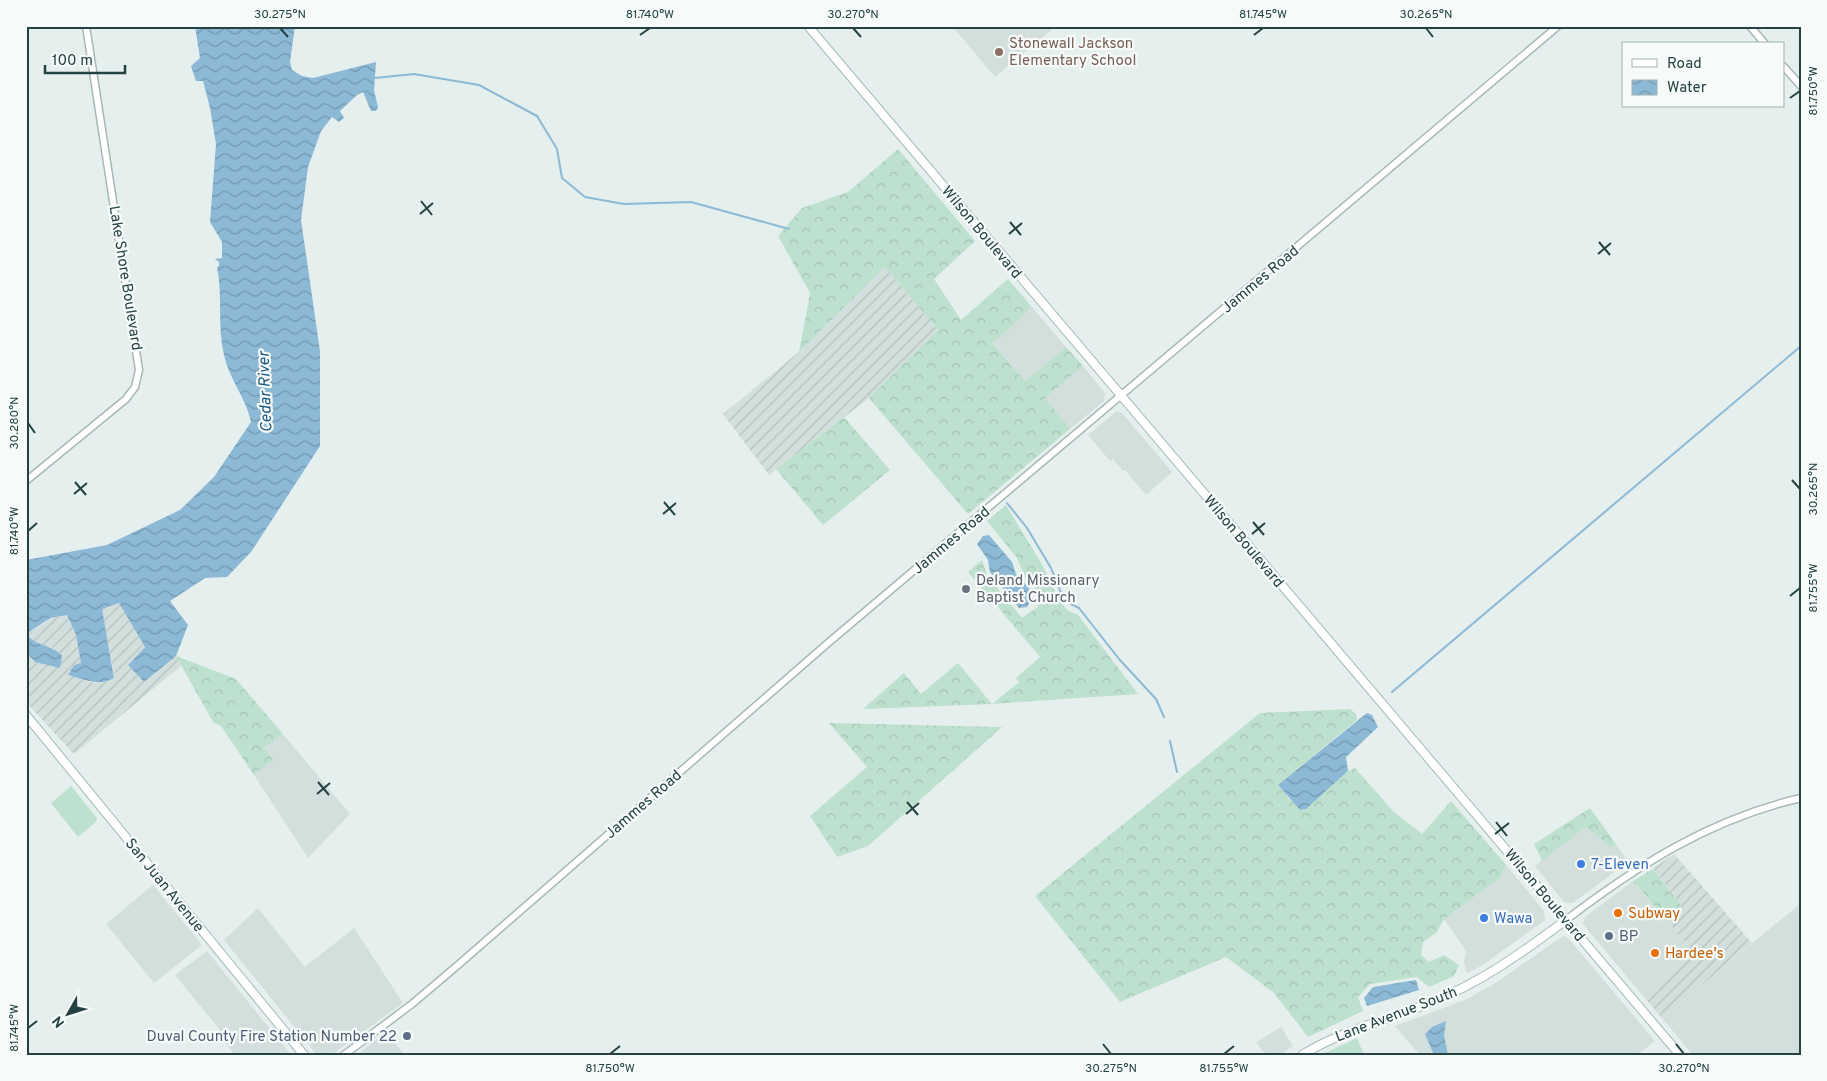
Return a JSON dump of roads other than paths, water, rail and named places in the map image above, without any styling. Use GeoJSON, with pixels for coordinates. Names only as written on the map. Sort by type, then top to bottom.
{"type":"FeatureCollection","features":[{"type":"Feature","properties":{"kind":"main road","name":"Wilson Boulevard"},"geometry":{"type":"LineString","coordinates":[[808,26],[1680,1055]]}},
{"type":"Feature","properties":{"kind":"main road","name":"San Juan Avenue"},"geometry":{"type":"LineString","coordinates":[[26,716],[304,1055]]}},
{"type":"Feature","properties":{"kind":"main road","name":"Lane Avenue South"},"geometry":{"type":"LineString","coordinates":[[1302,1055],[1343,1033],[1428,1004],[1466,987],[1566,920]]}},
{"type":"Feature","properties":{"kind":"street","name":"Lake Shore Boulevard"},"geometry":{"type":"LineString","coordinates":[[26,481],[126,399],[135,387],[139,370],[86,26]]}},
{"type":"Feature","properties":{"kind":"street","name":"Jammes Road"},"geometry":{"type":"LineString","coordinates":[[344,1055],[412,1004],[800,666],[1558,26]]}},
{"type":"Feature","properties":{"kind":"street"},"geometry":{"type":"LineString","coordinates":[[1750,26],[1763,42]]}},
{"type":"Feature","properties":{"kind":"street"},"geometry":{"type":"LineString","coordinates":[[1784,67],[1801,86]]}},
{"type":"Feature","properties":{"kind":"street","name":"Lane Avenue South"},"geometry":{"type":"LineString","coordinates":[[1566,920],[1658,855],[1681,842],[1741,814],[1801,798]]}},
{"type":"Feature","properties":{"kind":"water","name":"Cedar River"},"geometry":{"type":"Polygon","coordinates":[[[195,26],[295,26],[290,62],[292,70],[302,76],[313,78],[376,62],[374,90],[378,107],[376,111],[371,111],[363,92],[357,95],[340,111],[344,118],[339,122],[332,117],[321,131],[308,167],[301,220],[320,351],[320,446],[251,552],[227,577],[205,578],[170,601],[188,625],[176,656],[144,682],[128,665],[145,647],[119,603],[102,609],[114,678],[108,681],[97,682],[68,675],[74,665],[81,663],[76,635],[67,615],[50,618],[29,632],[28,636],[62,656],[60,668],[35,662],[26,652],[26,560],[107,545],[180,510],[214,477],[251,422],[249,413],[226,364],[222,344],[220,288],[217,267],[219,262],[215,259],[222,258],[222,242],[210,222],[216,144],[203,81],[196,81],[191,66],[200,58],[195,26]]]}},
{"type":"Feature","properties":{"kind":"water"},"geometry":{"type":"Polygon","coordinates":[[[989,535],[1012,562],[1016,574],[1029,588],[1030,602],[1027,607],[1019,608],[990,572],[988,560],[977,544],[983,536],[989,535]]]}},
{"type":"Feature","properties":{"kind":"water"},"geometry":{"type":"Polygon","coordinates":[[[1367,713],[1372,715],[1378,727],[1346,757],[1348,771],[1306,809],[1300,810],[1278,785],[1367,713]]]}},
{"type":"Feature","properties":{"kind":"water"},"geometry":{"type":"Polygon","coordinates":[[[1416,980],[1419,990],[1367,1006],[1364,998],[1373,987],[1416,980]]]}},
{"type":"Feature","properties":{"kind":"water"},"geometry":{"type":"Polygon","coordinates":[[[1446,1021],[1444,1035],[1448,1055],[1434,1055],[1425,1034],[1432,1027],[1446,1021]]]}},
{"type":"Feature","properties":{"kind":"waterway"},"geometry":{"type":"LineString","coordinates":[[375,78],[414,74],[479,85],[537,116],[557,149],[562,178],[585,197],[624,204],[691,202],[789,229]]}},
{"type":"Feature","properties":{"kind":"waterway"},"geometry":{"type":"LineString","coordinates":[[1392,692],[1801,346]]}},
{"type":"Feature","properties":{"kind":"waterway"},"geometry":{"type":"LineString","coordinates":[[1007,503],[1027,528],[1051,568],[1061,593],[1069,603],[1079,608],[1119,659],[1156,699],[1164,717]]}},
{"type":"Feature","properties":{"kind":"waterway"},"geometry":{"type":"LineString","coordinates":[[1170,741],[1177,772]]}},
{"type":"Feature","properties":{"kind":"place","name":"Stonewall Jackson Elementary School"},"geometry":{"type":"Point","coordinates":[999,52]}},
{"type":"Feature","properties":{"kind":"place","name":"Deland Missionary Baptist Church"},"geometry":{"type":"Point","coordinates":[966,589]}},
{"type":"Feature","properties":{"kind":"place","name":"7-Eleven"},"geometry":{"type":"Point","coordinates":[1581,864]}},
{"type":"Feature","properties":{"kind":"place","name":"Subway"},"geometry":{"type":"Point","coordinates":[1618,913]}},
{"type":"Feature","properties":{"kind":"place","name":"Wawa"},"geometry":{"type":"Point","coordinates":[1484,918]}},
{"type":"Feature","properties":{"kind":"place","name":"BP"},"geometry":{"type":"Point","coordinates":[1609,936]}},
{"type":"Feature","properties":{"kind":"place","name":"Hardee's"},"geometry":{"type":"Point","coordinates":[1655,953]}},
{"type":"Feature","properties":{"kind":"place","name":"Duval County Fire Station Number 22"},"geometry":{"type":"Point","coordinates":[407,1036]}}]}
